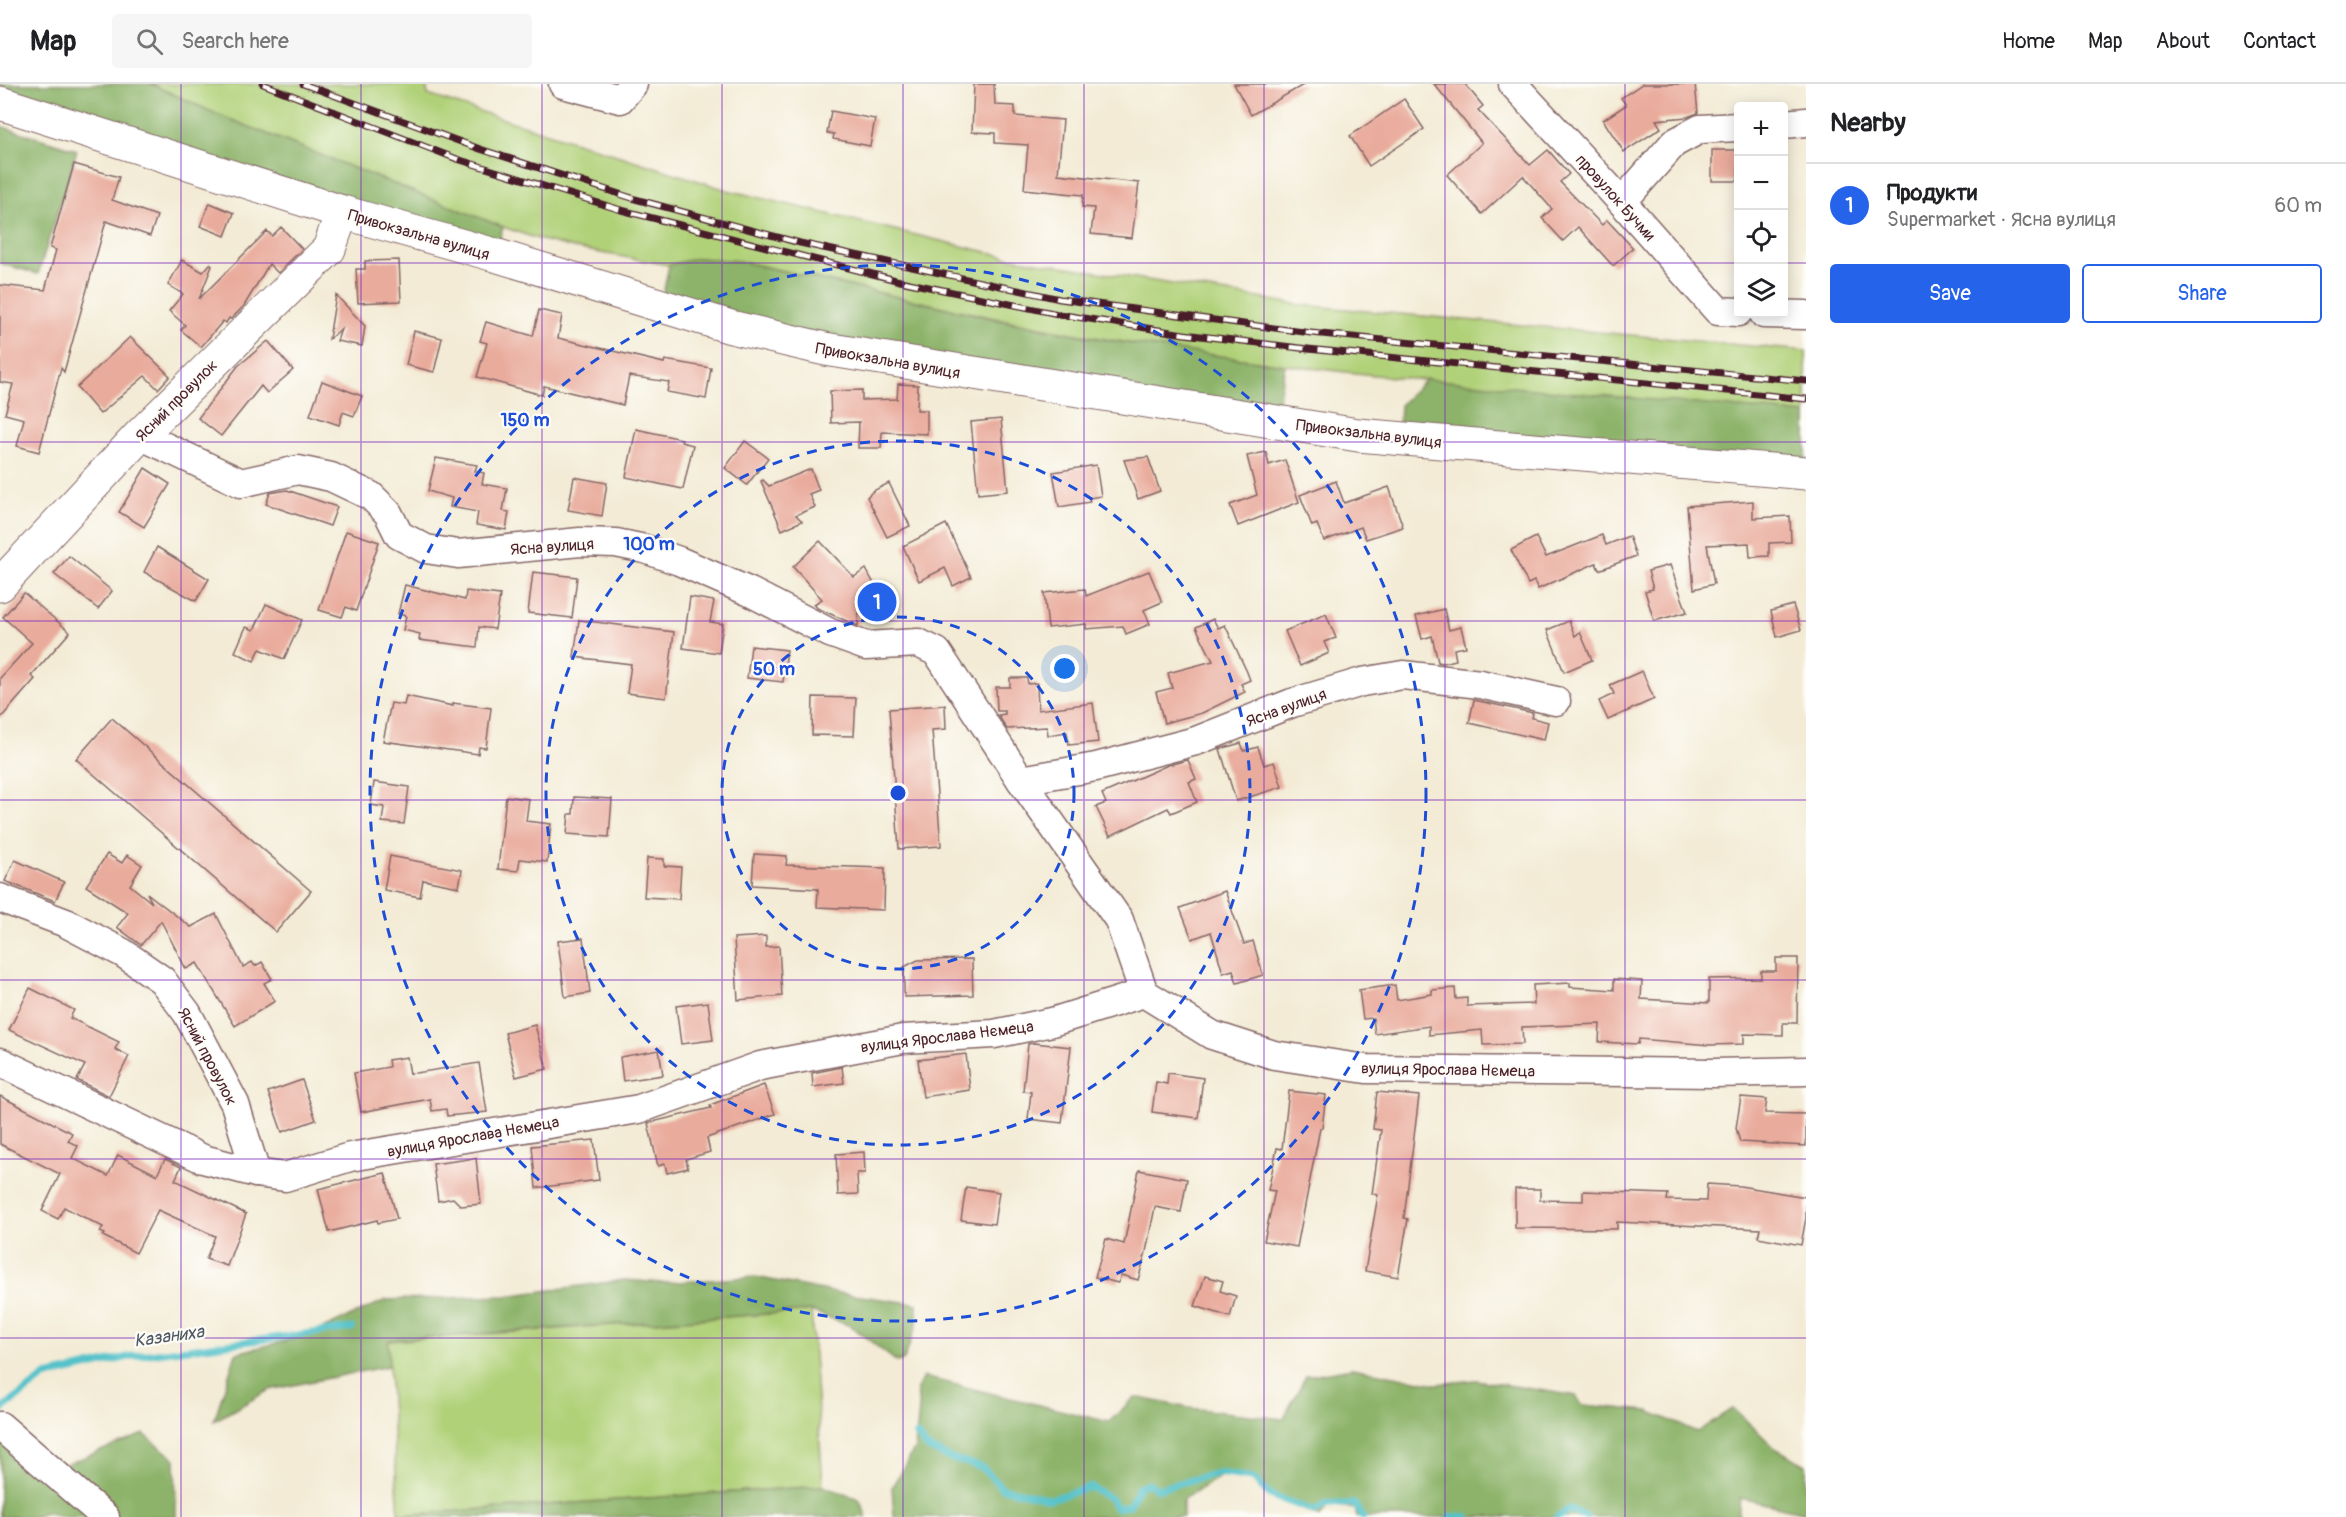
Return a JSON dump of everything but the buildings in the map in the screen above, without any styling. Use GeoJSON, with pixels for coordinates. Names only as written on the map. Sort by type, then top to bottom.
{"type":"FeatureCollection","features":[{"type":"Feature","properties":{"kind":"street"},"geometry":{"type":"LineString","coordinates":[[563,84],[620,99],[633,84]]}},
{"type":"Feature","properties":{"kind":"street","name":"провулок Бучми"},"geometry":{"type":"LineString","coordinates":[[1513,84],[1728,312]]}},
{"type":"Feature","properties":{"kind":"street","name":"Привокзальна вулиця"},"geometry":{"type":"LineString","coordinates":[[0,103],[342,212],[774,339],[880,359],[1358,435],[1806,473]]}},
{"type":"Feature","properties":{"kind":"street"},"geometry":{"type":"LineString","coordinates":[[1788,124],[1806,122]]}},
{"type":"Feature","properties":{"kind":"street"},"geometry":{"type":"LineString","coordinates":[[1622,202],[1674,142],[1700,129],[1734,127]]}},
{"type":"Feature","properties":{"kind":"street","name":"Ясний провулок"},"geometry":{"type":"LineString","coordinates":[[0,585],[140,435],[329,249],[342,212]]}},
{"type":"Feature","properties":{"kind":"street"},"geometry":{"type":"LineString","coordinates":[[1788,315],[1806,315]]}},
{"type":"Feature","properties":{"kind":"street","name":"Ясна вулиця"},"geometry":{"type":"LineString","coordinates":[[140,435],[241,483],[298,470],[330,477],[371,496],[388,513],[399,536],[426,549],[458,554],[580,542],[616,543],[645,549],[679,561],[750,592],[830,633],[866,646],[918,642],[937,652],[1020,780],[1119,920],[1144,993]]}},
{"type":"Feature","properties":{"kind":"street","name":"Ясна вулиця"},"geometry":{"type":"LineString","coordinates":[[1020,780],[1096,767],[1196,741],[1292,703],[1362,682],[1403,675],[1480,684],[1556,701]]}},
{"type":"Feature","properties":{"kind":"street","name":"Ясний провулок"},"geometry":{"type":"LineString","coordinates":[[0,898],[66,923],[123,953],[162,980],[187,1013],[235,1104],[256,1173]]}},
{"type":"Feature","properties":{"kind":"street","name":"вулиця Ярослава Нємеца"},"geometry":{"type":"LineString","coordinates":[[0,1062],[203,1159],[256,1173],[285,1177],[350,1157],[639,1108],[760,1066],[903,1039],[994,1034],[1052,1022],[1144,993],[1212,1035],[1274,1054],[1366,1069],[1714,1073],[1806,1071]]}},
{"type":"Feature","properties":{"kind":"street"},"geometry":{"type":"LineString","coordinates":[[0,1426],[105,1517]]}},
{"type":"Feature","properties":{"kind":"green space"},"geometry":{"type":"Polygon","coordinates":[[[0,84],[151,84],[214,113],[503,227],[495,255],[0,103],[0,84]]]}},
{"type":"Feature","properties":{"kind":"green space"},"geometry":{"type":"Polygon","coordinates":[[[151,84],[426,84],[428,95],[727,190],[1012,258],[1301,305],[1806,351],[1806,414],[1441,382],[1223,357],[1040,327],[739,261],[698,258],[669,265],[574,248],[503,227],[214,113],[151,84]]]}},
{"type":"Feature","properties":{"kind":"green space"},"geometry":{"type":"Polygon","coordinates":[[[0,126],[77,150],[38,274],[0,263],[0,126]]]}},
{"type":"Feature","properties":{"kind":"green space"},"geometry":{"type":"Polygon","coordinates":[[[698,258],[739,261],[1004,321],[1112,341],[1285,365],[1274,422],[661,305],[669,265],[698,258]]]}},
{"type":"Feature","properties":{"kind":"green space"},"geometry":{"type":"Polygon","coordinates":[[[1426,379],[1806,414],[1806,473],[1398,439],[1400,405],[1426,379]]]}},
{"type":"Feature","properties":{"kind":"green space"},"geometry":{"type":"Polygon","coordinates":[[[755,1277],[832,1292],[917,1304],[917,1324],[904,1360],[897,1362],[851,1326],[811,1311],[388,1340],[389,1366],[269,1390],[214,1421],[236,1353],[307,1336],[386,1300],[506,1296],[625,1280],[662,1283],[755,1277]]]}},
{"type":"Feature","properties":{"kind":"green space"},"geometry":{"type":"Polygon","coordinates":[[[811,1311],[823,1486],[399,1515],[387,1341],[811,1311]]]}},
{"type":"Feature","properties":{"kind":"green space"},"geometry":{"type":"Polygon","coordinates":[[[1352,1368],[1436,1384],[1476,1380],[1576,1396],[1582,1405],[1648,1411],[1697,1432],[1733,1408],[1775,1448],[1806,1465],[1806,1513],[1740,1498],[1738,1517],[1357,1517],[1355,1509],[1329,1504],[1320,1517],[1262,1491],[1253,1478],[1221,1476],[1183,1499],[1183,1517],[894,1517],[892,1487],[915,1448],[919,1409],[917,1390],[924,1377],[1109,1422],[1135,1397],[1189,1408],[1283,1419],[1306,1376],[1352,1368]]]}},
{"type":"Feature","properties":{"kind":"green space"},"geometry":{"type":"Polygon","coordinates":[[[144,1434],[175,1459],[176,1517],[62,1517],[45,1512],[35,1517],[0,1517],[0,1435],[51,1470],[144,1434]]]}},
{"type":"Feature","properties":{"kind":"green space"},"geometry":{"type":"Polygon","coordinates":[[[823,1486],[859,1499],[867,1517],[399,1517],[399,1515],[823,1486]]]}},
{"type":"Feature","properties":{"kind":"waterway","name":"Казаниха"},"geometry":{"type":"LineString","coordinates":[[2,1409],[46,1376],[133,1356],[352,1328]]}},
{"type":"Feature","properties":{"kind":"waterway","name":"Казаниха"},"geometry":{"type":"LineString","coordinates":[[917,1435],[926,1447],[949,1458],[982,1467],[1002,1488],[1051,1499],[1090,1487],[1111,1499],[1116,1508],[1130,1505],[1138,1487],[1149,1483],[1157,1489],[1218,1473],[1253,1478],[1270,1495],[1314,1511],[1328,1504],[1354,1504],[1363,1517]]}},
{"type":"Feature","properties":{"kind":"waterway","name":"Казаниха"},"geometry":{"type":"LineString","coordinates":[[1557,1517],[1570,1509],[1587,1517]]}},
{"type":"Feature","properties":{"kind":"waterway","name":"Казаниха"},"geometry":{"type":"LineString","coordinates":[[1451,1517],[1468,1517]]}},
{"type":"Feature","properties":{"kind":"railway"},"geometry":{"type":"LineString","coordinates":[[263,84],[457,159],[621,210],[900,281],[1058,314],[1184,334],[1308,349],[1806,399]]}},
{"type":"Feature","properties":{"kind":"railway"},"geometry":{"type":"LineString","coordinates":[[303,84],[480,149],[635,199],[800,243],[1060,299],[1311,333],[1806,381]]}},
{"type":"Feature","properties":{"kind":"place","name":"Продукти"},"geometry":{"type":"Point","coordinates":[877,602]}}]}
